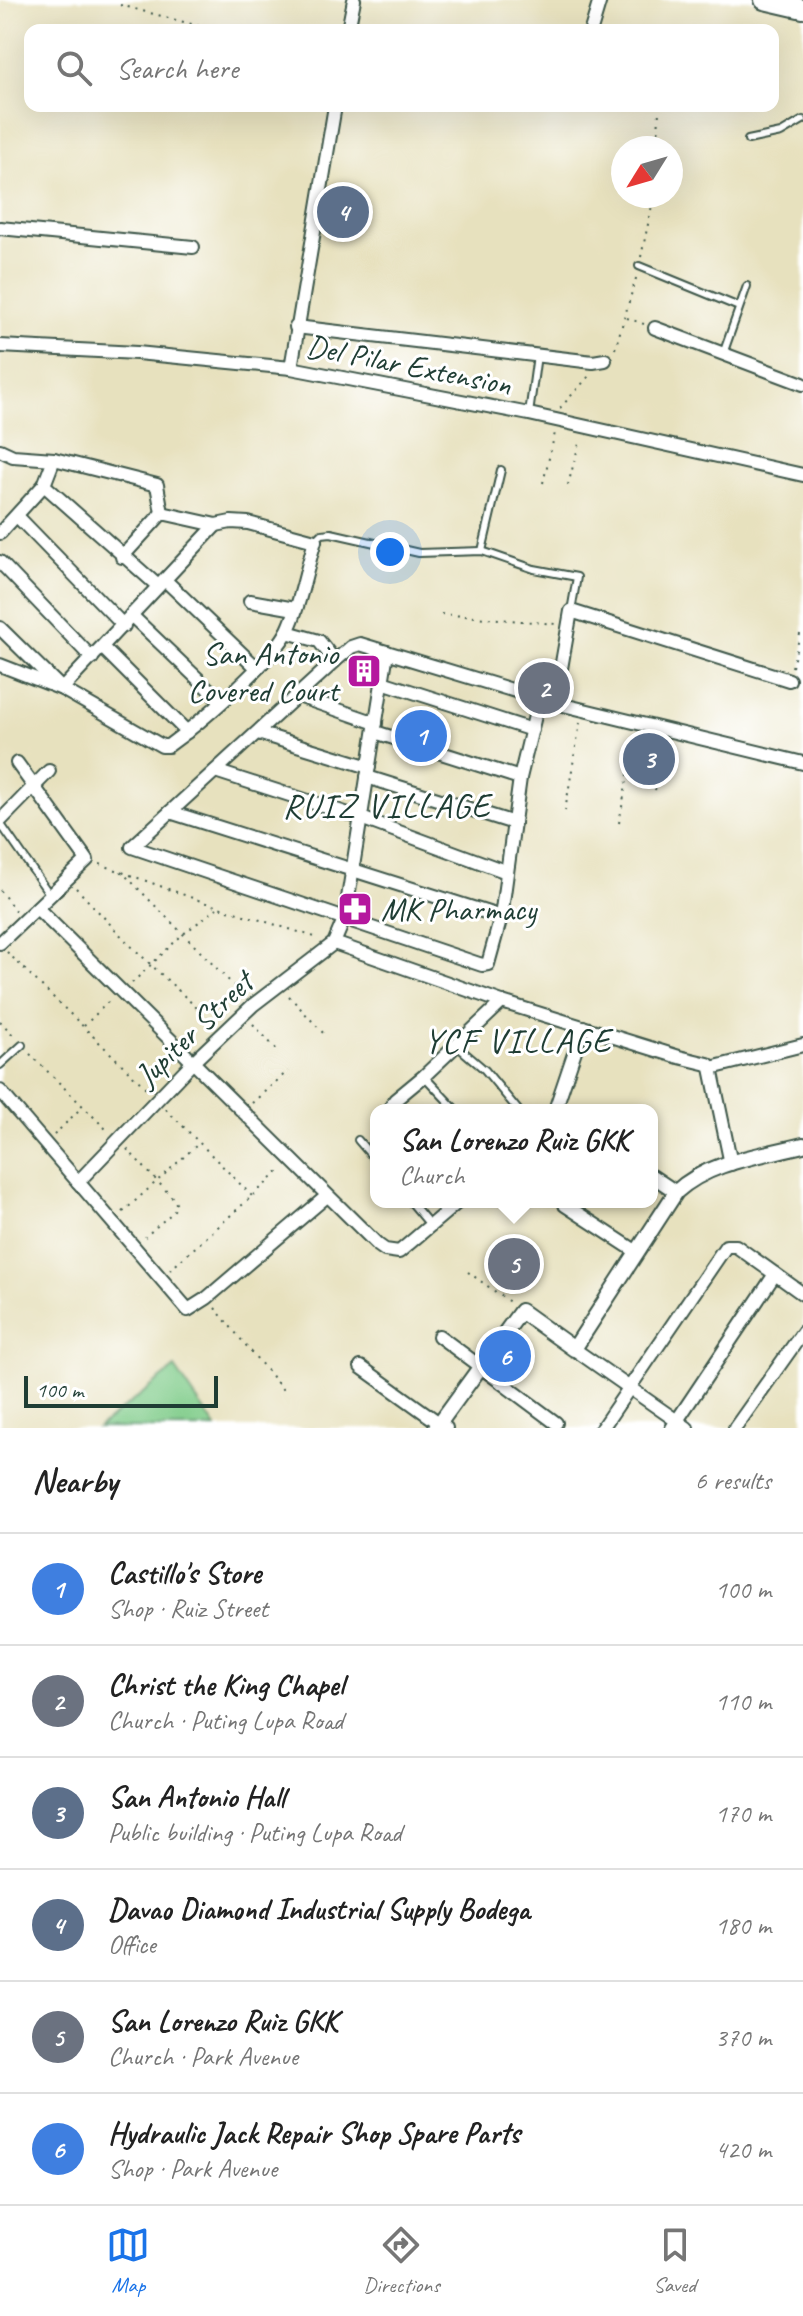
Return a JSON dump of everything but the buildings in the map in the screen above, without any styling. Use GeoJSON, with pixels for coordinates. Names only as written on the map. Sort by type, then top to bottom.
{"type":"FeatureCollection","features":[{"type":"Feature","properties":{"kind":"main road"},"geometry":{"type":"LineString","coordinates":[[764,0],[803,9]]}},
{"type":"Feature","properties":{"kind":"street"},"geometry":{"type":"LineString","coordinates":[[349,24],[354,0]]}},
{"type":"Feature","properties":{"kind":"street"},"geometry":{"type":"LineString","coordinates":[[593,24],[600,0]]}},
{"type":"Feature","properties":{"kind":"street"},"geometry":{"type":"LineString","coordinates":[[291,368],[334,112]]}},
{"type":"Feature","properties":{"kind":"street"},"geometry":{"type":"LineString","coordinates":[[0,228],[193,247]]}},
{"type":"Feature","properties":{"kind":"street"},"geometry":{"type":"LineString","coordinates":[[296,327],[593,362],[605,360]]}},
{"type":"Feature","properties":{"kind":"street"},"geometry":{"type":"LineString","coordinates":[[655,328],[803,384]]}},
{"type":"Feature","properties":{"kind":"street","name":"Del Pilar Extension"},"geometry":{"type":"LineString","coordinates":[[0,346],[137,353],[291,368],[558,420],[803,475]]}},
{"type":"Feature","properties":{"kind":"street"},"geometry":{"type":"LineString","coordinates":[[0,450],[13,456],[54,459],[157,485],[162,513]]}},
{"type":"Feature","properties":{"kind":"street"},"geometry":{"type":"LineString","coordinates":[[0,533],[44,485],[54,459]]}},
{"type":"Feature","properties":{"kind":"street"},"geometry":{"type":"LineString","coordinates":[[44,485],[122,557],[162,584],[257,668]]}},
{"type":"Feature","properties":{"kind":"street"},"geometry":{"type":"LineString","coordinates":[[0,665],[62,689],[162,746],[168,746],[187,732],[257,668],[287,632],[315,541],[248,523],[216,525],[162,513]]}},
{"type":"Feature","properties":{"kind":"street"},"geometry":{"type":"LineString","coordinates":[[122,557],[162,513]]}},
{"type":"Feature","properties":{"kind":"street"},"geometry":{"type":"LineString","coordinates":[[17,516],[127,620],[221,701]]}},
{"type":"Feature","properties":{"kind":"street"},"geometry":{"type":"LineString","coordinates":[[62,689],[216,525]]}},
{"type":"Feature","properties":{"kind":"street"},"geometry":{"type":"LineString","coordinates":[[0,562],[92,658]]}},
{"type":"Feature","properties":{"kind":"street"},"geometry":{"type":"LineString","coordinates":[[250,601],[295,609]]}},
{"type":"Feature","properties":{"kind":"street"},"geometry":{"type":"LineString","coordinates":[[555,703],[571,611],[789,680]]}},
{"type":"Feature","properties":{"kind":"street"},"geometry":{"type":"LineString","coordinates":[[0,628],[62,689]]}},
{"type":"Feature","properties":{"kind":"street"},"geometry":{"type":"LineString","coordinates":[[287,632],[319,641],[335,661]]}},
{"type":"Feature","properties":{"kind":"street"},"geometry":{"type":"LineString","coordinates":[[539,699],[520,778],[501,917],[488,964],[482,965],[132,847],[335,661],[354,645],[360,644],[539,699],[803,763]]}},
{"type":"Feature","properties":{"kind":"street"},"geometry":{"type":"LineString","coordinates":[[103,648],[187,732]]}},
{"type":"Feature","properties":{"kind":"street","name":"Jupiter Street"},"geometry":{"type":"LineString","coordinates":[[78,1182],[193,1062],[248,1010],[334,943],[345,917],[387,652]]}},
{"type":"Feature","properties":{"kind":"street"},"geometry":{"type":"LineString","coordinates":[[382,682],[532,730]]}},
{"type":"Feature","properties":{"kind":"street"},"geometry":{"type":"LineString","coordinates":[[298,696],[520,778]]}},
{"type":"Feature","properties":{"kind":"street"},"geometry":{"type":"LineString","coordinates":[[258,733],[514,823]]}},
{"type":"Feature","properties":{"kind":"street"},"geometry":{"type":"LineString","coordinates":[[0,944],[87,860],[17,763]]}},
{"type":"Feature","properties":{"kind":"street"},"geometry":{"type":"LineString","coordinates":[[0,822],[49,771]]}},
{"type":"Feature","properties":{"kind":"street"},"geometry":{"type":"LineString","coordinates":[[215,771],[361,818],[507,872]]}},
{"type":"Feature","properties":{"kind":"street"},"geometry":{"type":"LineString","coordinates":[[170,812],[501,917]]}},
{"type":"Feature","properties":{"kind":"street"},"geometry":{"type":"LineString","coordinates":[[37,908],[378,1245],[399,1252],[451,1208]]}},
{"type":"Feature","properties":{"kind":"street"},"geometry":{"type":"LineString","coordinates":[[334,943],[502,1002],[708,1064],[731,1164]]}},
{"type":"Feature","properties":{"kind":"street"},"geometry":{"type":"LineString","coordinates":[[394,1104],[395,1100],[502,1002]]}},
{"type":"Feature","properties":{"kind":"street"},"geometry":{"type":"LineString","coordinates":[[557,1104],[583,1027]]}},
{"type":"Feature","properties":{"kind":"street"},"geometry":{"type":"LineString","coordinates":[[711,1068],[803,1045]]}},
{"type":"Feature","properties":{"kind":"street"},"geometry":{"type":"LineString","coordinates":[[0,1091],[188,1310],[207,1298],[327,1196]]}},
{"type":"Feature","properties":{"kind":"street"},"geometry":{"type":"LineString","coordinates":[[574,1349],[676,1192],[700,1174],[803,1145]]}},
{"type":"Feature","properties":{"kind":"street"},"geometry":{"type":"LineString","coordinates":[[658,1180],[676,1192]]}},
{"type":"Feature","properties":{"kind":"street"},"geometry":{"type":"LineString","coordinates":[[570,1208],[637,1252]]}},
{"type":"Feature","properties":{"kind":"street"},"geometry":{"type":"LineString","coordinates":[[602,1428],[726,1246],[736,1246],[803,1294]]}},
{"type":"Feature","properties":{"kind":"street"},"geometry":{"type":"LineString","coordinates":[[361,1367],[440,1426],[521,1311],[679,1426],[775,1274]]}},
{"type":"Feature","properties":{"kind":"street"},"geometry":{"type":"LineString","coordinates":[[735,1428],[803,1332]]}},
{"type":"Feature","properties":{"kind":"street"},"geometry":{"type":"LineString","coordinates":[[439,1336],[556,1423]]}},
{"type":"Feature","properties":{"kind":"lane"},"geometry":{"type":"LineString","coordinates":[[748,140],[781,133],[803,120]]}},
{"type":"Feature","properties":{"kind":"lane"},"geometry":{"type":"LineString","coordinates":[[639,266],[739,307]]}},
{"type":"Feature","properties":{"kind":"lane"},"geometry":{"type":"LineString","coordinates":[[723,355],[747,286]]}},
{"type":"Feature","properties":{"kind":"lane"},"geometry":{"type":"LineString","coordinates":[[529,414],[537,355]]}},
{"type":"Feature","properties":{"kind":"lane"},"geometry":{"type":"LineString","coordinates":[[482,551],[501,470]]}},
{"type":"Feature","properties":{"kind":"lane"},"geometry":{"type":"LineString","coordinates":[[315,541],[322,534],[331,533],[419,553],[482,551],[534,569],[577,577],[571,611]]}},
{"type":"Feature","properties":{"kind":"lane"},"geometry":{"type":"LineString","coordinates":[[0,822],[50,895]]}},
{"type":"Feature","properties":{"kind":"lane"},"geometry":{"type":"LineString","coordinates":[[0,1065],[22,1045]]}},
{"type":"Feature","properties":{"kind":"lane"},"geometry":{"type":"LineString","coordinates":[[456,1045],[485,1070],[513,1104]]}},
{"type":"Feature","properties":{"kind":"lane"},"geometry":{"type":"LineString","coordinates":[[424,1076],[450,1104]]}},
{"type":"Feature","properties":{"kind":"lane"},"geometry":{"type":"LineString","coordinates":[[358,1140],[370,1154]]}},
{"type":"Feature","properties":{"kind":"lane"},"geometry":{"type":"LineString","coordinates":[[416,1208],[431,1226]]}},
{"type":"Feature","properties":{"kind":"path"},"geometry":{"type":"LineString","coordinates":[[120,5],[191,24]]}},
{"type":"Feature","properties":{"kind":"path"},"geometry":{"type":"LineString","coordinates":[[658,136],[659,112]]}},
{"type":"Feature","properties":{"kind":"path"},"geometry":{"type":"LineString","coordinates":[[543,483],[561,406],[617,347],[651,208]]}},
{"type":"Feature","properties":{"kind":"path"},"geometry":{"type":"LineString","coordinates":[[626,317],[655,328]]}},
{"type":"Feature","properties":{"kind":"path"},"geometry":{"type":"LineString","coordinates":[[568,485],[583,426]]}},
{"type":"Feature","properties":{"kind":"path"},"geometry":{"type":"LineString","coordinates":[[441,614],[569,625]]}},
{"type":"Feature","properties":{"kind":"path"},"geometry":{"type":"LineString","coordinates":[[789,680],[801,630]]}},
{"type":"Feature","properties":{"kind":"path"},"geometry":{"type":"LineString","coordinates":[[565,811],[582,710]]}},
{"type":"Feature","properties":{"kind":"path"},"geometry":{"type":"LineString","coordinates":[[619,823],[637,724]]}},
{"type":"Feature","properties":{"kind":"path"},"geometry":{"type":"LineString","coordinates":[[655,790],[670,732]]}},
{"type":"Feature","properties":{"kind":"path"},"geometry":{"type":"LineString","coordinates":[[87,860],[218,907],[334,943]]}},
{"type":"Feature","properties":{"kind":"path"},"geometry":{"type":"LineString","coordinates":[[120,871],[248,1010],[277,1050]]}},
{"type":"Feature","properties":{"kind":"path"},"geometry":{"type":"LineString","coordinates":[[67,878],[150,964],[224,1034]]}},
{"type":"Feature","properties":{"kind":"path"},"geometry":{"type":"LineString","coordinates":[[0,890],[23,921]]}},
{"type":"Feature","properties":{"kind":"path"},"geometry":{"type":"LineString","coordinates":[[83,1027],[182,935],[218,907]]}},
{"type":"Feature","properties":{"kind":"path"},"geometry":{"type":"LineString","coordinates":[[0,944],[252,1196]]}},
{"type":"Feature","properties":{"kind":"path"},"geometry":{"type":"LineString","coordinates":[[279,985],[326,1036]]}},
{"type":"Feature","properties":{"kind":"path"},"geometry":{"type":"LineString","coordinates":[[0,1021],[172,1197],[177,1208],[135,1246]]}},
{"type":"Feature","properties":{"kind":"path"},"geometry":{"type":"LineString","coordinates":[[242,1112],[288,1071]]}},
{"type":"Feature","properties":{"kind":"path"},"geometry":{"type":"LineString","coordinates":[[45,1144],[83,1107]]}},
{"type":"Feature","properties":{"kind":"path"},"geometry":{"type":"LineString","coordinates":[[113,1221],[200,1142]]}},
{"type":"Feature","properties":{"kind":"path"},"geometry":{"type":"LineString","coordinates":[[161,1278],[291,1161]]}},
{"type":"Feature","properties":{"kind":"path"},"geometry":{"type":"LineString","coordinates":[[468,1272],[521,1311]]}},
{"type":"Feature","properties":{"kind":"path"},"geometry":{"type":"LineString","coordinates":[[207,1298],[283,1390]]}},
{"type":"Feature","properties":{"kind":"green space"},"geometry":{"type":"Polygon","coordinates":[[[175,1368],[216,1428],[98,1428],[175,1368]]]}},
{"type":"Feature","properties":{"kind":"place","name":"Davao Diamond Industrial Supply Bodega"},"geometry":{"type":"Point","coordinates":[343,212]}},
{"type":"Feature","properties":{"kind":"place","name":"San Antonio Covered Court"},"geometry":{"type":"Point","coordinates":[364,671]}},
{"type":"Feature","properties":{"kind":"place","name":"Christ the King Chapel"},"geometry":{"type":"Point","coordinates":[544,688]}},
{"type":"Feature","properties":{"kind":"place","name":"Castillo's Store"},"geometry":{"type":"Point","coordinates":[421,736]}},
{"type":"Feature","properties":{"kind":"place","name":"San Antonio Hall"},"geometry":{"type":"Point","coordinates":[649,759]}},
{"type":"Feature","properties":{"kind":"place","name":"MK Pharmacy"},"geometry":{"type":"Point","coordinates":[355,909]}},
{"type":"Feature","properties":{"kind":"place","name":"San Lorenzo Ruiz GKK"},"geometry":{"type":"Point","coordinates":[514,1264]}},
{"type":"Feature","properties":{"kind":"place","name":"Hydraulic Jack Repair Shop Spare Parts"},"geometry":{"type":"Point","coordinates":[505,1356]}},
{"type":"Feature","properties":{"kind":"district","name":"RUIZ VILLAGE"},"geometry":{"type":"Point","coordinates":[387,805]}},
{"type":"Feature","properties":{"kind":"district","name":"YCF VILLAGE"},"geometry":{"type":"Point","coordinates":[518,1040]}}]}
